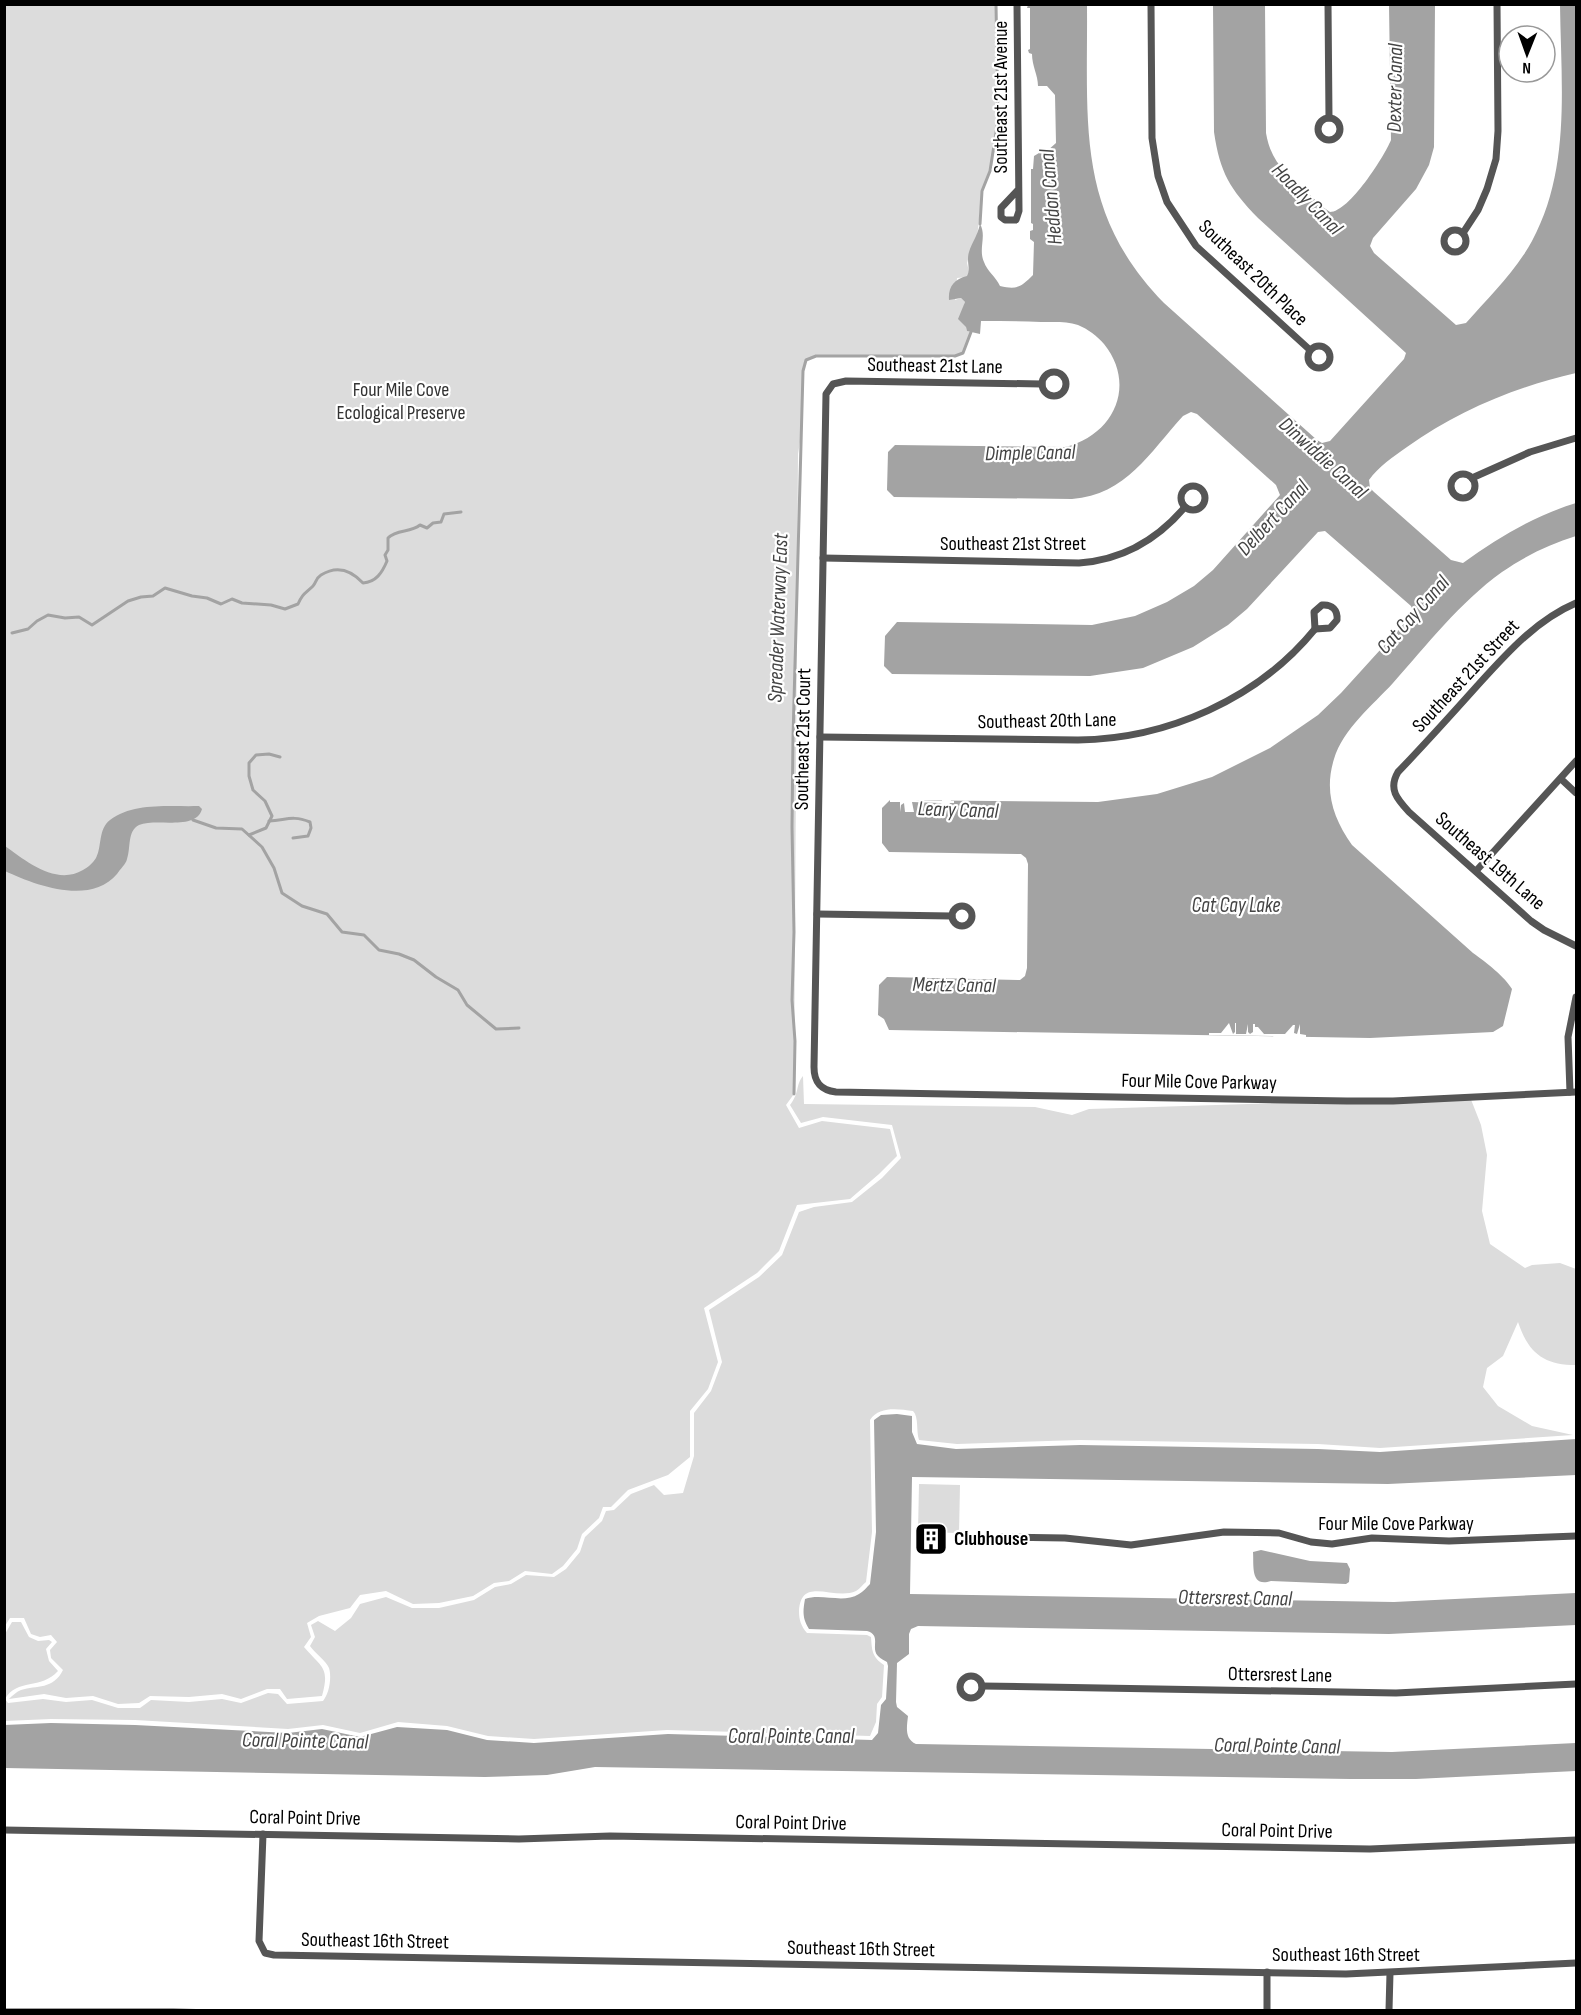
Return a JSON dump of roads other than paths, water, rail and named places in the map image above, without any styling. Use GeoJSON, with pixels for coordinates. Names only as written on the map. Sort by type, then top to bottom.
{"type":"FeatureCollection","features":[{"type":"Feature","properties":{"kind":"street","name":"Southeast 21st Avenue"},"geometry":{"type":"LineString","coordinates":[[1017,4],[1018,190]]}},
{"type":"Feature","properties":{"kind":"street","name":"Southeast 20th Place"},"geometry":{"type":"LineString","coordinates":[[1150,4],[1152,138],[1158,177],[1167,202],[1196,246],[1310,350]]}},
{"type":"Feature","properties":{"kind":"street"},"geometry":{"type":"LineString","coordinates":[[1328,4],[1329,118]]}},
{"type":"Feature","properties":{"kind":"street"},"geometry":{"type":"LineString","coordinates":[[1463,233],[1478,210],[1496,159],[1497,4]]}},
{"type":"Feature","properties":{"kind":"street","name":"Southeast 21st Lane"},"geometry":{"type":"LineString","coordinates":[[829,388],[833,384],[846,381],[1042,384]]}},
{"type":"Feature","properties":{"kind":"street","name":"Southeast 21st Court"},"geometry":{"type":"LineString","coordinates":[[822,1088],[816,1082],[814,1072],[825,401],[829,388]]}},
{"type":"Feature","properties":{"kind":"street"},"geometry":{"type":"LineString","coordinates":[[1472,478],[1530,452],[1576,438]]}},
{"type":"Feature","properties":{"kind":"street","name":"Southeast 21st Street"},"geometry":{"type":"LineString","coordinates":[[823,558],[1079,563],[1098,561],[1144,544],[1164,529],[1185,507]]}},
{"type":"Feature","properties":{"kind":"street","name":"Southeast 21st Street"},"geometry":{"type":"LineString","coordinates":[[1393,787],[1398,772],[1495,666],[1540,623],[1576,603]]}},
{"type":"Feature","properties":{"kind":"street","name":"Southeast 20th Lane"},"geometry":{"type":"LineString","coordinates":[[820,737],[1078,740],[1110,739],[1142,733],[1183,721],[1228,700],[1279,665],[1314,629]]}},
{"type":"Feature","properties":{"kind":"street"},"geometry":{"type":"LineString","coordinates":[[1476,871],[1576,761]]}},
{"type":"Feature","properties":{"kind":"street"},"geometry":{"type":"LineString","coordinates":[[1561,779],[1576,793]]}},
{"type":"Feature","properties":{"kind":"street","name":"Southeast 19th Lane"},"geometry":{"type":"LineString","coordinates":[[1393,787],[1395,796],[1403,806],[1531,921],[1576,946]]}},
{"type":"Feature","properties":{"kind":"street"},"geometry":{"type":"LineString","coordinates":[[817,914],[952,916]]}},
{"type":"Feature","properties":{"kind":"street"},"geometry":{"type":"LineString","coordinates":[[1573,1092],[1568,1037],[1576,997]]}},
{"type":"Feature","properties":{"kind":"street","name":"Four Mile Cove Parkway"},"geometry":{"type":"LineString","coordinates":[[822,1088],[836,1092],[1375,1101],[1573,1092]]}},
{"type":"Feature","properties":{"kind":"street","name":"Four Mile Cove Parkway"},"geometry":{"type":"LineString","coordinates":[[1002,1537],[1065,1538],[1131,1545],[1224,1532],[1280,1533],[1311,1542],[1332,1544],[1372,1538],[1453,1541],[1576,1536]]}},
{"type":"Feature","properties":{"kind":"street","name":"Ottersrest Lane"},"geometry":{"type":"LineString","coordinates":[[982,1686],[1396,1693],[1576,1684]]}},
{"type":"Feature","properties":{"kind":"street","name":"Coral Point Drive"},"geometry":{"type":"LineString","coordinates":[[4,1830],[519,1839],[610,1836],[1363,1848],[1576,1840]]}},
{"type":"Feature","properties":{"kind":"street","name":"Southeast 16th Street"},"geometry":{"type":"LineString","coordinates":[[263,1834],[259,1941],[265,1953],[274,1955],[1389,1973],[1576,1963]]}},
{"type":"Feature","properties":{"kind":"street"},"geometry":{"type":"LineString","coordinates":[[1267,1972],[1267,2010]]}},
{"type":"Feature","properties":{"kind":"street"},"geometry":{"type":"LineString","coordinates":[[1389,1973],[1389,2010]]}},
{"type":"Feature","properties":{"kind":"water"},"geometry":{"type":"Polygon","coordinates":[[[1028,5],[1087,5],[1088,127],[1092,164],[1101,200],[1115,234],[1135,269],[1164,303],[1322,443],[1330,441],[1404,359],[1406,353],[1258,218],[1228,180],[1219,159],[1214,132],[1213,5],[1265,5],[1268,143],[1281,167],[1330,212],[1338,210],[1356,194],[1374,170],[1391,140],[1389,5],[1435,5],[1434,147],[1429,165],[1416,189],[1373,238],[1370,246],[1374,253],[1456,325],[1466,323],[1510,274],[1532,241],[1544,213],[1553,185],[1561,126],[1560,5],[1576,5],[1576,373],[1531,385],[1467,411],[1402,450],[1369,480],[1370,488],[1374,492],[1451,560],[1463,563],[1517,528],[1576,503],[1576,536],[1538,551],[1511,566],[1458,610],[1351,728],[1338,748],[1330,782],[1335,814],[1352,845],[1495,970],[1512,989],[1503,1026],[1493,1032],[1370,1038],[889,1030],[884,1019],[878,1015],[879,985],[887,977],[1020,980],[1025,976],[1027,968],[1028,864],[1026,858],[1021,854],[889,852],[882,843],[882,808],[890,800],[1098,802],[1157,794],[1212,777],[1270,748],[1318,715],[1341,693],[1413,611],[1411,606],[1325,531],[1318,532],[1247,609],[1228,625],[1193,647],[1143,668],[1090,676],[892,674],[884,666],[885,636],[897,622],[1092,625],[1135,616],[1167,602],[1194,586],[1213,570],[1280,495],[1276,485],[1197,414],[1191,412],[1183,416],[1148,457],[1122,480],[1091,496],[1072,499],[894,497],[887,490],[888,452],[895,445],[1065,447],[1082,441],[1096,432],[1108,420],[1115,406],[1119,391],[1119,376],[1114,360],[1104,344],[1089,331],[1065,322],[981,321],[980,334],[967,331],[958,319],[965,302],[961,298],[949,300],[953,284],[967,276],[969,252],[980,224],[983,233],[982,257],[1000,286],[1011,288],[1018,286],[1033,275],[1034,242],[1030,239],[1030,231],[1033,230],[1031,169],[1033,169],[1034,156],[1039,151],[1047,151],[1056,143],[1055,95],[1047,86],[1038,86],[1032,54],[1028,50],[1030,49],[1030,8],[1027,8],[1028,5]]]}},
{"type":"Feature","properties":{"kind":"water"},"geometry":{"type":"Polygon","coordinates":[[[199,806],[202,809],[192,820],[175,823],[146,823],[135,828],[131,835],[124,865],[106,884],[92,889],[78,891],[47,887],[5,871],[5,846],[42,870],[62,875],[73,874],[85,869],[95,860],[106,824],[120,814],[141,808],[199,806]]]}},
{"type":"Feature","properties":{"kind":"water","name":"Coral Pointe Canal"},"geometry":{"type":"Polygon","coordinates":[[[881,1415],[912,1416],[912,1432],[917,1444],[956,1449],[1080,1445],[1380,1452],[1576,1439],[1576,1475],[1388,1484],[912,1477],[910,1594],[1394,1602],[1576,1593],[1576,1625],[1389,1634],[918,1626],[911,1629],[909,1634],[909,1654],[897,1663],[896,1702],[897,1707],[908,1716],[908,1736],[916,1744],[1392,1752],[1576,1743],[1576,1771],[1416,1779],[1350,1779],[595,1767],[547,1775],[485,1777],[5,1768],[4,1725],[51,1723],[288,1733],[322,1729],[360,1737],[397,1727],[447,1730],[487,1740],[534,1743],[668,1734],[872,1740],[878,1733],[881,1705],[886,1699],[888,1666],[887,1662],[876,1653],[874,1635],[867,1631],[809,1629],[804,1618],[804,1607],[805,1599],[853,1597],[870,1584],[876,1532],[874,1420],[881,1415]]]}},
{"type":"Feature","properties":{"kind":"water"},"geometry":{"type":"Polygon","coordinates":[[[1261,1550],[1310,1561],[1347,1563],[1350,1569],[1349,1582],[1346,1584],[1259,1581],[1254,1574],[1253,1552],[1261,1550]]]}},
{"type":"Feature","properties":{"kind":"water"},"geometry":{"type":"Polygon","coordinates":[[[4,2008],[173,2008],[219,2010],[5,2010],[4,2008]]]}},
{"type":"Feature","properties":{"kind":"waterway","name":"Spreader Waterway East"},"geometry":{"type":"LineString","coordinates":[[980,224],[982,191],[990,171],[998,120],[996,4]]}},
{"type":"Feature","properties":{"kind":"waterway","name":"Spreader Waterway East"},"geometry":{"type":"LineString","coordinates":[[794,1094],[793,738],[803,371],[806,360],[816,356],[955,356],[963,353],[971,332]]}},
{"type":"Feature","properties":{"kind":"waterway"},"geometry":{"type":"LineString","coordinates":[[12,633],[28,629],[48,615],[65,618],[79,617],[92,625],[128,601],[153,596],[165,588],[207,598],[221,604],[232,599],[242,603],[271,605],[285,609],[298,604],[321,575],[333,570],[349,572],[363,583],[372,581],[381,573],[387,561],[385,555],[388,550],[388,538],[420,525],[427,528],[433,523],[441,522],[444,514],[461,512]]}},
{"type":"Feature","properties":{"kind":"waterway"},"geometry":{"type":"LineString","coordinates":[[249,835],[266,828],[272,816],[265,801],[253,790],[249,776],[249,763],[256,755],[269,754],[280,757]]}},
{"type":"Feature","properties":{"kind":"waterway"},"geometry":{"type":"LineString","coordinates":[[269,821],[294,818],[310,822],[311,828],[308,836],[293,838]]}},
{"type":"Feature","properties":{"kind":"waterway"},"geometry":{"type":"LineString","coordinates":[[193,820],[216,828],[242,829],[262,847],[274,868],[282,893],[302,906],[327,914],[342,932],[364,935],[379,950],[414,960],[458,990],[467,1005],[496,1029],[519,1028]]}},
{"type":"Feature","properties":{"kind":"place","name":"Clubhouse"},"geometry":{"type":"Point","coordinates":[931,1539]}},
{"type":"Feature","properties":{"kind":"water label","name":"Dexter Canal"},"geometry":{"type":"Point","coordinates":[1395,88]}},
{"type":"Feature","properties":{"kind":"water label","name":"Heddon Canal"},"geometry":{"type":"Point","coordinates":[1051,197]}},
{"type":"Feature","properties":{"kind":"water label","name":"Hoadly Canal"},"geometry":{"type":"Point","coordinates":[1307,199]}},
{"type":"Feature","properties":{"kind":"water label","name":"Dimple Canal"},"geometry":{"type":"Point","coordinates":[1030,453]}},
{"type":"Feature","properties":{"kind":"water label","name":"Dinwiddie Canal"},"geometry":{"type":"Point","coordinates":[1323,458]}},
{"type":"Feature","properties":{"kind":"water label","name":"Delbert Canal"},"geometry":{"type":"Point","coordinates":[1273,518]}},
{"type":"Feature","properties":{"kind":"water label","name":"Cat Cay Canal"},"geometry":{"type":"Point","coordinates":[1413,615]}},
{"type":"Feature","properties":{"kind":"water label","name":"Leary Canal"},"geometry":{"type":"Point","coordinates":[958,810]}},
{"type":"Feature","properties":{"kind":"water label","name":"Cat Cay Lake"},"geometry":{"type":"Point","coordinates":[1236,905]}},
{"type":"Feature","properties":{"kind":"water label","name":"Mertz Canal"},"geometry":{"type":"Point","coordinates":[954,985]}},
{"type":"Feature","properties":{"kind":"water label","name":"Ottersrest Canal"},"geometry":{"type":"Point","coordinates":[1235,1598]}},
{"type":"Feature","properties":{"kind":"park label","name":"Four Mile Cove Ecological Preserve"},"geometry":{"type":"Point","coordinates":[401,402]}}]}
